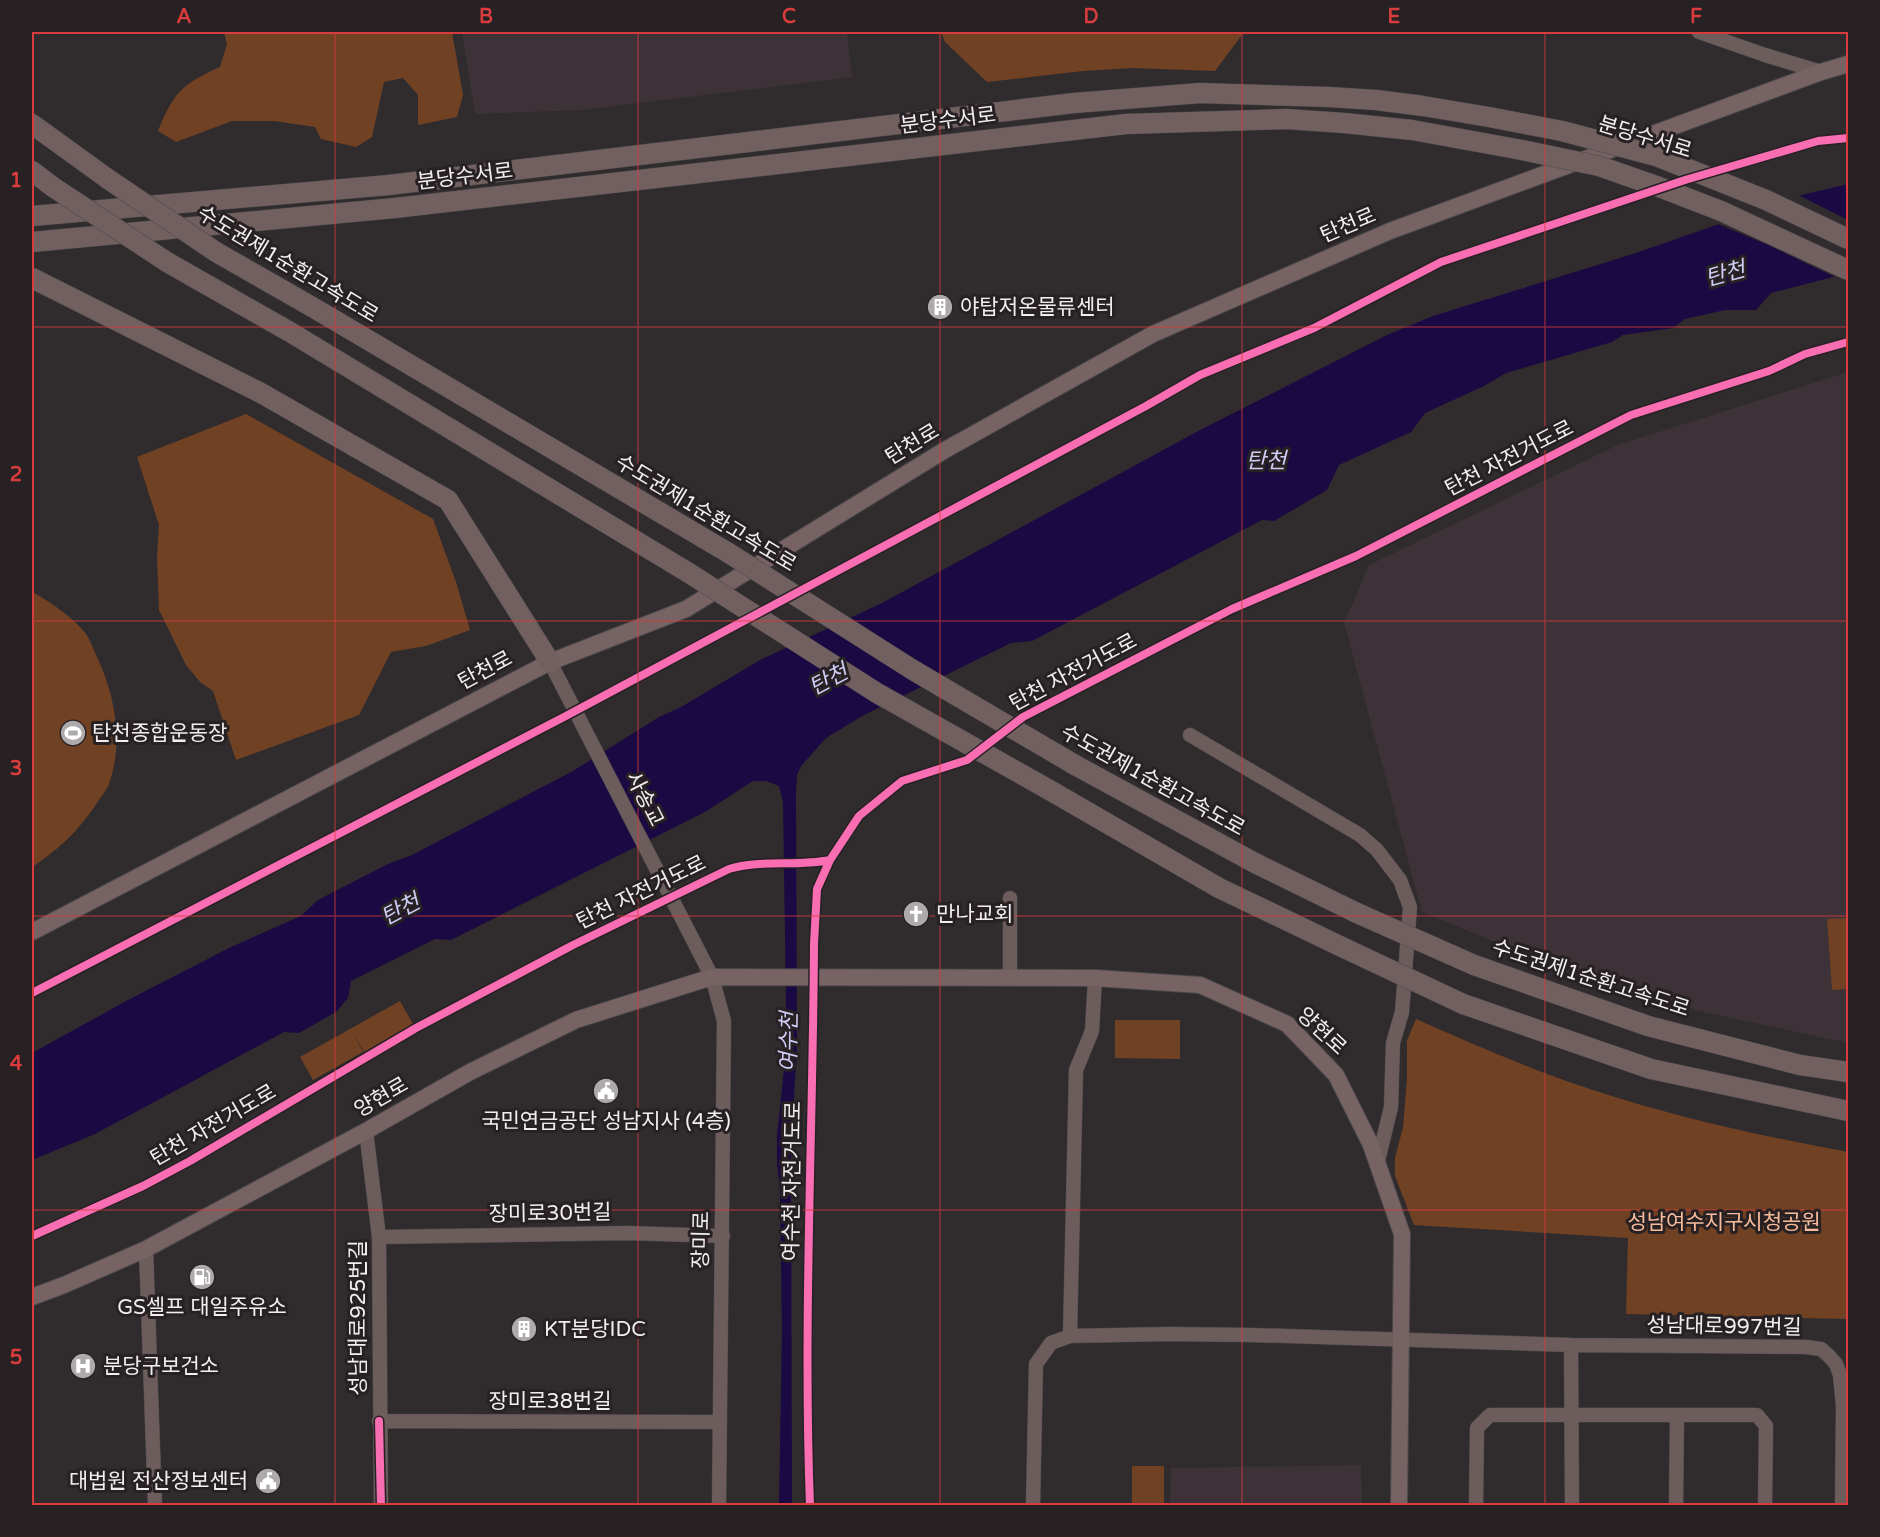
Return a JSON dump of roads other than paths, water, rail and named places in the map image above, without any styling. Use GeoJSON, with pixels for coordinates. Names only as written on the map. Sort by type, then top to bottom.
{"type":"FeatureCollection","features":[{"type":"Feature","properties":{"kind":"highway","name":"분당수서로"},"geometry":{"type":"LineString","coordinates":[[32,216],[390,185],[1074,103],[1200,93],[1329,97],[1388,102],[1489,117],[1562,131],[1656,156],[1766,200],[1848,239]]}},
{"type":"Feature","properties":{"kind":"highway","name":"분당수서로"},"geometry":{"type":"LineString","coordinates":[[32,242],[395,208],[1126,124],[1286,119],[1412,130],[1599,166],[1721,211],[1848,270]]}},
{"type":"Feature","properties":{"kind":"highway","name":"수도권제1순환고속도로"},"geometry":{"type":"LineString","coordinates":[[32,124],[216,252],[727,552],[914,670],[1075,765],[1255,863],[1357,913],[1474,965],[1648,1026],[1800,1065],[1848,1072]]}},
{"type":"Feature","properties":{"kind":"highway"},"geometry":{"type":"LineString","coordinates":[[32,171],[167,262],[301,338],[689,573],[877,693],[1219,888],[1463,1004],[1651,1069],[1848,1111]]}},
{"type":"Feature","properties":{"kind":"highway"},"geometry":{"type":"LineString","coordinates":[[32,278],[261,393],[448,500],[550,662]]}},
{"type":"Feature","properties":{"kind":"main road","name":"탄천로"},"geometry":{"type":"LineString","coordinates":[[32,932],[550,662],[686,609],[945,450],[1153,334],[1390,231],[1848,64]]}},
{"type":"Feature","properties":{"kind":"main road","name":"양현로"},"geometry":{"type":"LineString","coordinates":[[32,1297],[146,1249],[366,1131],[470,1072],[576,1020],[712,977],[1095,978],[1200,985],[1287,1024],[1336,1075],[1371,1145],[1402,1234],[1399,1506]]}},
{"type":"Feature","properties":{"kind":"street"},"geometry":{"type":"LineString","coordinates":[[1699,32],[1821,72]]}},
{"type":"Feature","properties":{"kind":"street","name":"사송교"},"geometry":{"type":"LineString","coordinates":[[550,662],[712,977]]}},
{"type":"Feature","properties":{"kind":"street"},"geometry":{"type":"LineString","coordinates":[[1190,735],[1360,835],[1377,850],[1400,880],[1410,907],[1403,1000],[1402,1012],[1393,1042],[1391,1107],[1377,1165]]}},
{"type":"Feature","properties":{"kind":"street"},"geometry":{"type":"LineString","coordinates":[[1010,898],[1010,978]]}},
{"type":"Feature","properties":{"kind":"street","name":"장미로"},"geometry":{"type":"LineString","coordinates":[[712,977],[724,1022],[719,1506]]}},
{"type":"Feature","properties":{"kind":"street"},"geometry":{"type":"LineString","coordinates":[[1033,1506],[1036,1364],[1051,1344],[1070,1336],[1076,1070],[1092,1031],[1095,978]]}},
{"type":"Feature","properties":{"kind":"street","name":"성남대로925번길"},"geometry":{"type":"LineString","coordinates":[[366,1131],[379,1237],[381,1506]]}},
{"type":"Feature","properties":{"kind":"street","name":"장미로30번길"},"geometry":{"type":"LineString","coordinates":[[379,1237],[628,1233],[723,1236]]}},
{"type":"Feature","properties":{"kind":"street"},"geometry":{"type":"LineString","coordinates":[[146,1249],[154,1506]]}},
{"type":"Feature","properties":{"kind":"street","name":"성남대로997번길"},"geometry":{"type":"LineString","coordinates":[[1070,1336],[1180,1334],[1400,1341],[1821,1349],[1836,1364],[1842,1388],[1842,1506]]}},
{"type":"Feature","properties":{"kind":"street"},"geometry":{"type":"LineString","coordinates":[[1572,1345],[1572,1506]]}},
{"type":"Feature","properties":{"kind":"street"},"geometry":{"type":"LineString","coordinates":[[1476,1506],[1477,1428],[1490,1415],[1757,1415],[1766,1426],[1766,1506]]}},
{"type":"Feature","properties":{"kind":"street"},"geometry":{"type":"LineString","coordinates":[[1676,1506],[1677,1416]]}},
{"type":"Feature","properties":{"kind":"street","name":"장미로38번길"},"geometry":{"type":"LineString","coordinates":[[379,1421],[720,1422]]}},
{"type":"Feature","properties":{"kind":"water","name":"탄천"},"geometry":{"type":"Polygon","coordinates":[[[1848,184],[1848,273],[1771,293],[1756,310],[1725,310],[1685,319],[1673,328],[1623,335],[1612,342],[1506,373],[1484,386],[1425,413],[1411,432],[1339,465],[1327,490],[1274,521],[1262,520],[1032,641],[1011,643],[864,715],[826,738],[801,766],[797,775],[796,791],[797,1047],[791,1147],[792,1505],[779,1505],[782,1329],[777,1135],[785,1060],[786,1003],[783,802],[779,786],[766,781],[753,781],[705,812],[451,940],[435,939],[351,981],[348,998],[336,1012],[299,1033],[284,1032],[95,1134],[32,1160],[32,1053],[231,947],[301,916],[318,900],[388,864],[412,855],[573,771],[659,717],[681,707],[760,660],[882,603],[1200,430],[1387,335],[1433,316],[1636,253],[1802,195],[1848,184]]]}},
{"type":"Feature","properties":{"kind":"place","name":"야탑저온물류센터"},"geometry":{"type":"Point","coordinates":[940,307]}},
{"type":"Feature","properties":{"kind":"place","name":"탄천종합운동장"},"geometry":{"type":"Point","coordinates":[73,733]}},
{"type":"Feature","properties":{"kind":"place","name":"만나교회"},"geometry":{"type":"Point","coordinates":[916,914]}},
{"type":"Feature","properties":{"kind":"place","name":"국민연금공단 성남지사 (4층)"},"geometry":{"type":"Point","coordinates":[606,1091]}},
{"type":"Feature","properties":{"kind":"place","name":"GS셀프 대일주유소"},"geometry":{"type":"Point","coordinates":[202,1277]}},
{"type":"Feature","properties":{"kind":"place","name":"KT분당IDC"},"geometry":{"type":"Point","coordinates":[524,1329]}},
{"type":"Feature","properties":{"kind":"place","name":"분당구보건소"},"geometry":{"type":"Point","coordinates":[83,1366]}},
{"type":"Feature","properties":{"kind":"place","name":"대법원 전산정보센터"},"geometry":{"type":"Point","coordinates":[268,1481]}},
{"type":"Feature","properties":{"kind":"water label","name":"여수천"},"geometry":{"type":"Point","coordinates":[788,1042]}},
{"type":"Feature","properties":{"kind":"park label","name":"성남여수지구시청공원"},"geometry":{"type":"Point","coordinates":[1724,1222]}}]}
